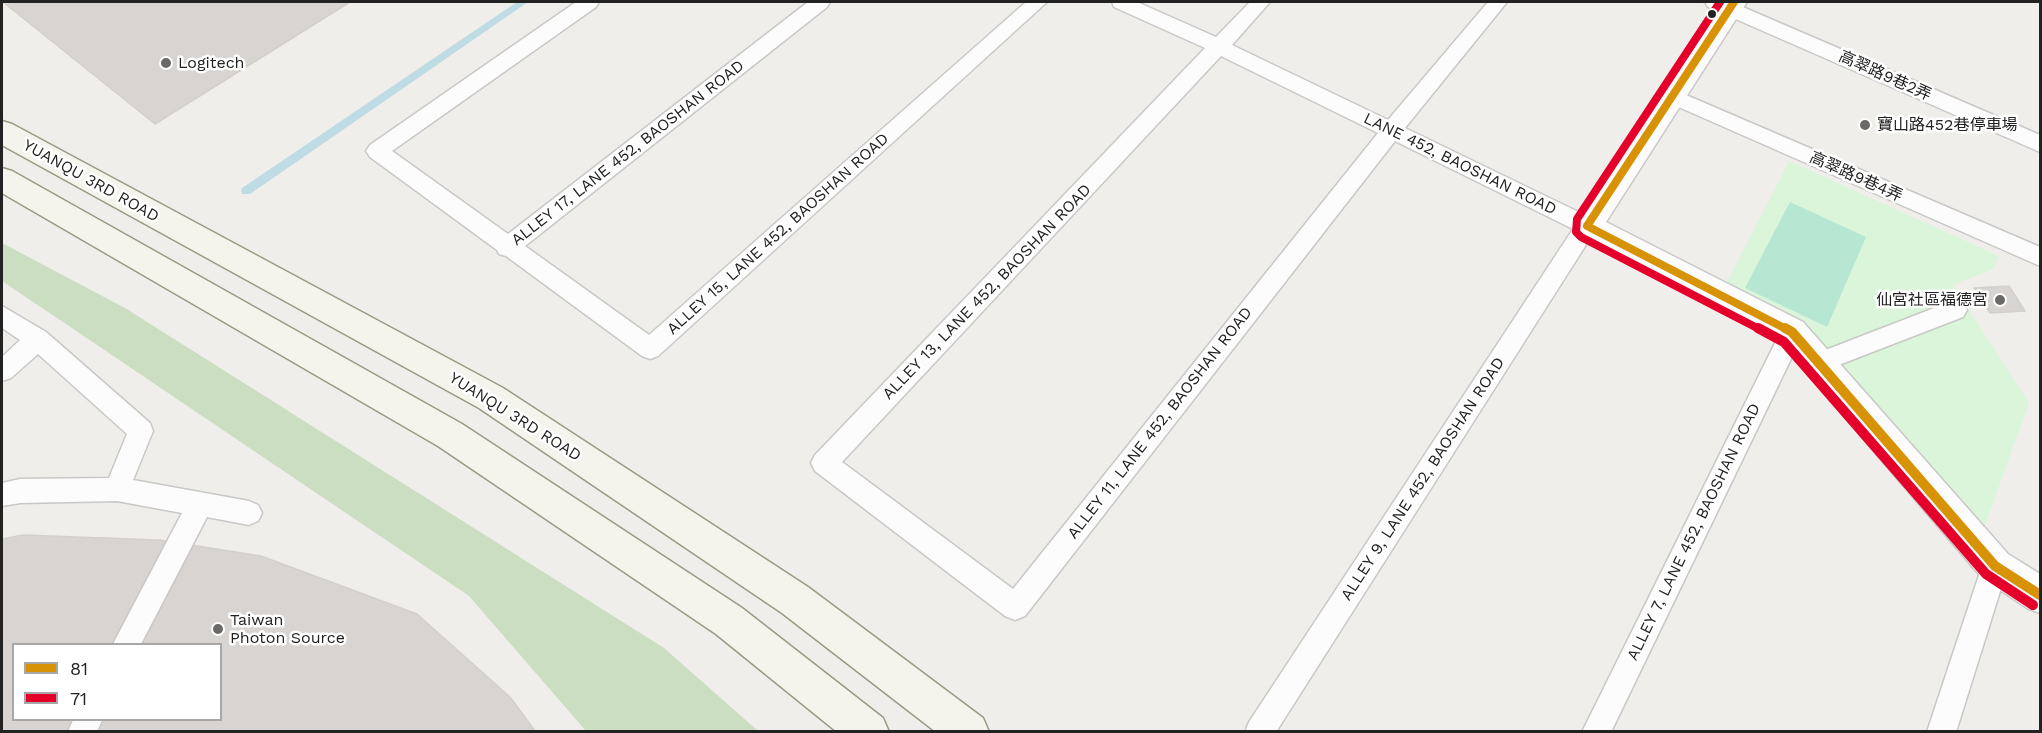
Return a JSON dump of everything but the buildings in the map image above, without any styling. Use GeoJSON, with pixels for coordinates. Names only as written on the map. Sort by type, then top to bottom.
{"type":"FeatureCollection","features":[{"type":"Feature","properties":{"kind":"street"},"geometry":{"type":"LineString","coordinates":[[1587,226],[1672,96],[1726,4]]}},
{"type":"Feature","properties":{"kind":"street","name":"YUANQU 3RD ROAD"},"geometry":{"type":"LineString","coordinates":[[2,132],[491,399],[795,600],[969,732]]}},
{"type":"Feature","properties":{"kind":"street"},"geometry":{"type":"LineString","coordinates":[[2,179],[450,435],[729,621],[869,732]]}},
{"type":"Feature","properties":{"kind":"street","name":"LANE 452, BAOSHAN ROAD"},"geometry":{"type":"LineString","coordinates":[[1587,226],[1792,332],[1995,566],[2040,595]]}},
{"type":"Feature","properties":{"kind":"lane","name":"ALLEY 17, LANE 452, BAOSHAN ROAD"},"geometry":{"type":"LineString","coordinates":[[589,2],[377,152],[507,248],[820,2]]}},
{"type":"Feature","properties":{"kind":"lane","name":"ALLEY 15, LANE 452, BAOSHAN ROAD"},"geometry":{"type":"LineString","coordinates":[[507,248],[650,349],[1037,2]]}},
{"type":"Feature","properties":{"kind":"lane","name":"LANE 452, BAOSHAN ROAD"},"geometry":{"type":"LineString","coordinates":[[1121,2],[1220,46],[1587,226]]}},
{"type":"Feature","properties":{"kind":"lane"},"geometry":{"type":"LineString","coordinates":[[1220,46],[1261,2]]}},
{"type":"Feature","properties":{"kind":"lane"},"geometry":{"type":"LineString","coordinates":[[1391,131],[1498,2]]}},
{"type":"Feature","properties":{"kind":"lane","name":"高翠路9巷2弄"},"geometry":{"type":"LineString","coordinates":[[1726,4],[2040,144]]}},
{"type":"Feature","properties":{"kind":"lane","name":"ALLEY 13, LANE 452, BAOSHAN ROAD"},"geometry":{"type":"LineString","coordinates":[[905,525],[824,463],[1220,46]]}},
{"type":"Feature","properties":{"kind":"lane","name":"高翠路9巷4弄"},"geometry":{"type":"LineString","coordinates":[[1672,96],[2040,257]]}},
{"type":"Feature","properties":{"kind":"lane","name":"ALLEY 11, LANE 452, BAOSHAN ROAD"},"geometry":{"type":"LineString","coordinates":[[905,525],[1015,607],[1391,131]]}},
{"type":"Feature","properties":{"kind":"lane","name":"ALLEY 9, LANE 452, BAOSHAN ROAD"},"geometry":{"type":"LineString","coordinates":[[1259,732],[1587,226]]}},
{"type":"Feature","properties":{"kind":"lane"},"geometry":{"type":"LineString","coordinates":[[1818,363],[1955,310]]}},
{"type":"Feature","properties":{"kind":"lane"},"geometry":{"type":"LineString","coordinates":[[2,316],[38,339],[141,432],[117,489]]}},
{"type":"Feature","properties":{"kind":"lane","name":"ALLEY 7, LANE 452, BAOSHAN ROAD"},"geometry":{"type":"LineString","coordinates":[[1596,732],[1792,332]]}},
{"type":"Feature","properties":{"kind":"lane"},"geometry":{"type":"LineString","coordinates":[[2,371],[38,339]]}},
{"type":"Feature","properties":{"kind":"lane"},"geometry":{"type":"LineString","coordinates":[[2,495],[20,491],[117,489],[249,513]]}},
{"type":"Feature","properties":{"kind":"lane"},"geometry":{"type":"LineString","coordinates":[[129,643],[200,504]]}},
{"type":"Feature","properties":{"kind":"lane"},"geometry":{"type":"LineString","coordinates":[[1941,732],[1995,566]]}},
{"type":"Feature","properties":{"kind":"green space"},"geometry":{"type":"Polygon","coordinates":[[[1789,161],[1999,256],[1993,269],[1953,285],[2029,403],[1985,525],[1798,322],[1725,286],[1789,161]]]}},
{"type":"Feature","properties":{"kind":"green space"},"geometry":{"type":"Polygon","coordinates":[[[1790,202],[1866,237],[1827,327],[1745,288],[1790,202]]]}},
{"type":"Feature","properties":{"kind":"green space"},"geometry":{"type":"Polygon","coordinates":[[[2,243],[125,308],[664,648],[758,731],[586,731],[469,596],[2,281],[2,243]]]}},
{"type":"Feature","properties":{"kind":"waterway"},"geometry":{"type":"LineString","coordinates":[[246,191],[523,2]]}},
{"type":"Feature","properties":{"kind":"transit line","name":"71"},"geometry":{"type":"LineString","coordinates":[[1720,2],[1577,219],[1576,232],[1581,237],[1784,342],[1986,574],[2033,605]]}},
{"type":"Feature","properties":{"kind":"transit line","name":"81"},"geometry":{"type":"LineString","coordinates":[[1587,226],[1734,2]]}},
{"type":"Feature","properties":{"kind":"transit line","name":"81"},"geometry":{"type":"LineString","coordinates":[[1587,226],[1792,332],[1995,566],[2040,595]]}},
{"type":"Feature","properties":{"kind":"place","name":"Logitech"},"geometry":{"type":"Point","coordinates":[166,63]}},
{"type":"Feature","properties":{"kind":"place","name":"寶山路452巷停車場"},"geometry":{"type":"Point","coordinates":[1865,125]}},
{"type":"Feature","properties":{"kind":"place","name":"仙宮社區福德宮"},"geometry":{"type":"Point","coordinates":[2000,300]}},
{"type":"Feature","properties":{"kind":"place","name":"Taiwan Photon Source"},"geometry":{"type":"Point","coordinates":[218,629]}}]}
